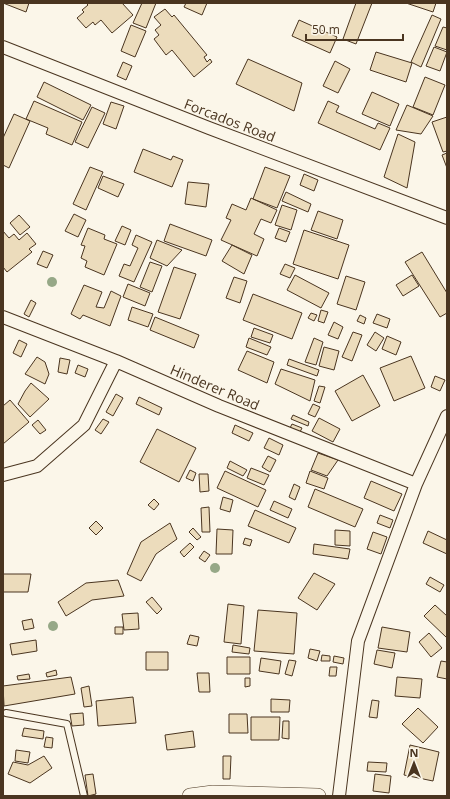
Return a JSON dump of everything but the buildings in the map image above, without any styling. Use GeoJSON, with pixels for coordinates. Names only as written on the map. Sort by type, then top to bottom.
{"type":"FeatureCollection","features":[{"type":"Feature","properties":{"kind":"street","name":"Forcados Road"},"geometry":{"type":"LineString","coordinates":[[3,47],[209,128],[447,218]]}},
{"type":"Feature","properties":{"kind":"street","name":"Hinderer Road"},"geometry":{"type":"LineString","coordinates":[[3,317],[116,361],[219,406],[416,484]]}},
{"type":"Feature","properties":{"kind":"street"},"geometry":{"type":"LineString","coordinates":[[3,475],[37,466],[84,425],[116,361]]}},
{"type":"Feature","properties":{"kind":"street"},"geometry":{"type":"LineString","coordinates":[[338,796],[358,641],[416,484],[447,416]]}},
{"type":"Feature","properties":{"kind":"street"},"geometry":{"type":"LineString","coordinates":[[190,796],[213,794],[318,796]]}},
{"type":"Feature","properties":{"kind":"lane"},"geometry":{"type":"LineString","coordinates":[[6,713],[67,724],[84,796]]}}]}
